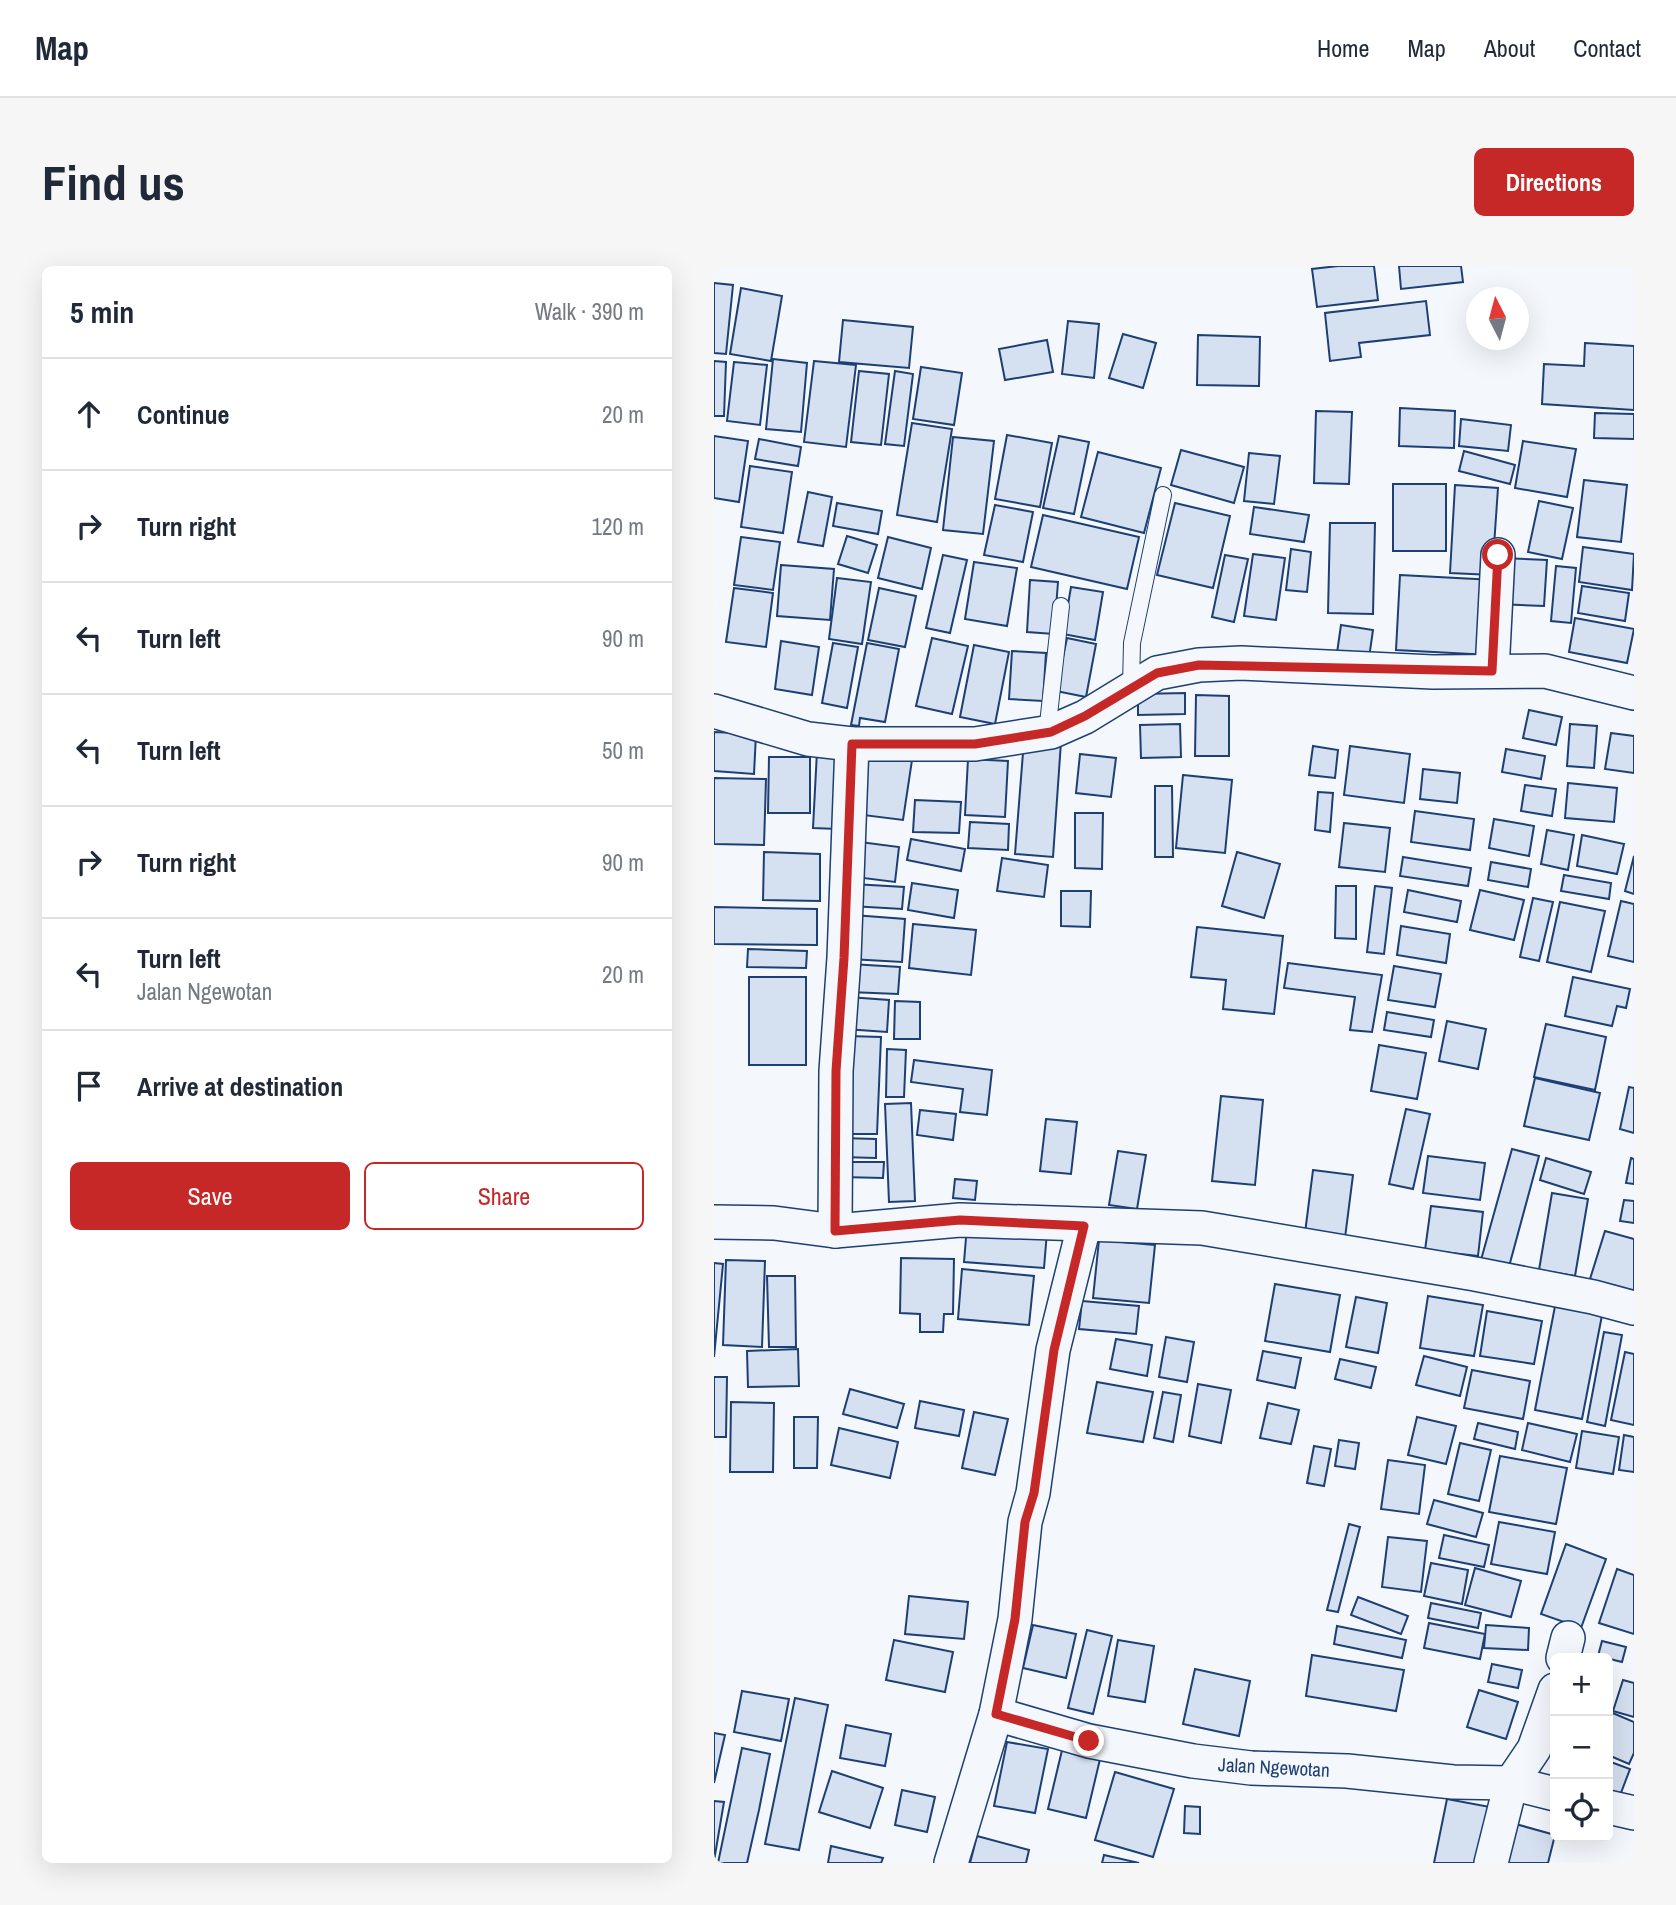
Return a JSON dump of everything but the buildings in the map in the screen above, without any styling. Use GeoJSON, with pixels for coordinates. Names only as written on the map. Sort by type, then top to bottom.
{"type":"FeatureCollection","features":[{"type":"Feature","properties":{"kind":"street"},"geometry":{"type":"LineString","coordinates":[[1492,671],[1498,555]]}},
{"type":"Feature","properties":{"kind":"street"},"geometry":{"type":"LineString","coordinates":[[714,711],[808,739],[852,744],[975,744],[1046,733],[1085,716],[1131,686],[1157,673],[1199,665],[1545,671],[1634,693]]}},
{"type":"Feature","properties":{"kind":"street"},"geometry":{"type":"LineString","coordinates":[[835,1231],[836,1071],[844,958],[852,744]]}},
{"type":"Feature","properties":{"kind":"street"},"geometry":{"type":"LineString","coordinates":[[714,1222],[774,1223],[835,1231],[960,1220],[1202,1228],[1475,1274],[1634,1308]]}},
{"type":"Feature","properties":{"kind":"street"},"geometry":{"type":"LineString","coordinates":[[951,1863],[996,1714],[1015,1619],[1025,1522],[1034,1493],[1054,1350],[1084,1226]]}},
{"type":"Feature","properties":{"kind":"street"},"geometry":{"type":"LineString","coordinates":[[1491,1863],[1511,1783],[1534,1749],[1550,1704]]}},
{"type":"Feature","properties":{"kind":"street","name":"Jalan Ngewotan"},"geometry":{"type":"LineString","coordinates":[[996,1714],[1089,1741],[1204,1763],[1251,1769],[1347,1771],[1453,1782],[1511,1783],[1550,1793]]}},
{"type":"Feature","properties":{"kind":"street"},"geometry":{"type":"LineString","coordinates":[[1613,1808],[1634,1813]]}},
{"type":"Feature","properties":{"kind":"lane"},"geometry":{"type":"LineString","coordinates":[[1131,686],[1132,643],[1163,495]]}},
{"type":"Feature","properties":{"kind":"lane"},"geometry":{"type":"LineString","coordinates":[[1046,733],[1062,606]]}},
{"type":"Feature","properties":{"kind":"route"},"geometry":{"type":"LineString","coordinates":[[1089,1741],[996,1714],[1015,1619],[1025,1522],[1034,1493],[1054,1350],[1084,1226],[960,1220],[835,1231],[838,1120],[836,1071],[844,958],[852,744],[975,744],[1051,732],[1085,716],[1121,692],[1157,673],[1199,665],[1241,663],[1433,672],[1492,671],[1498,555]]}}]}
